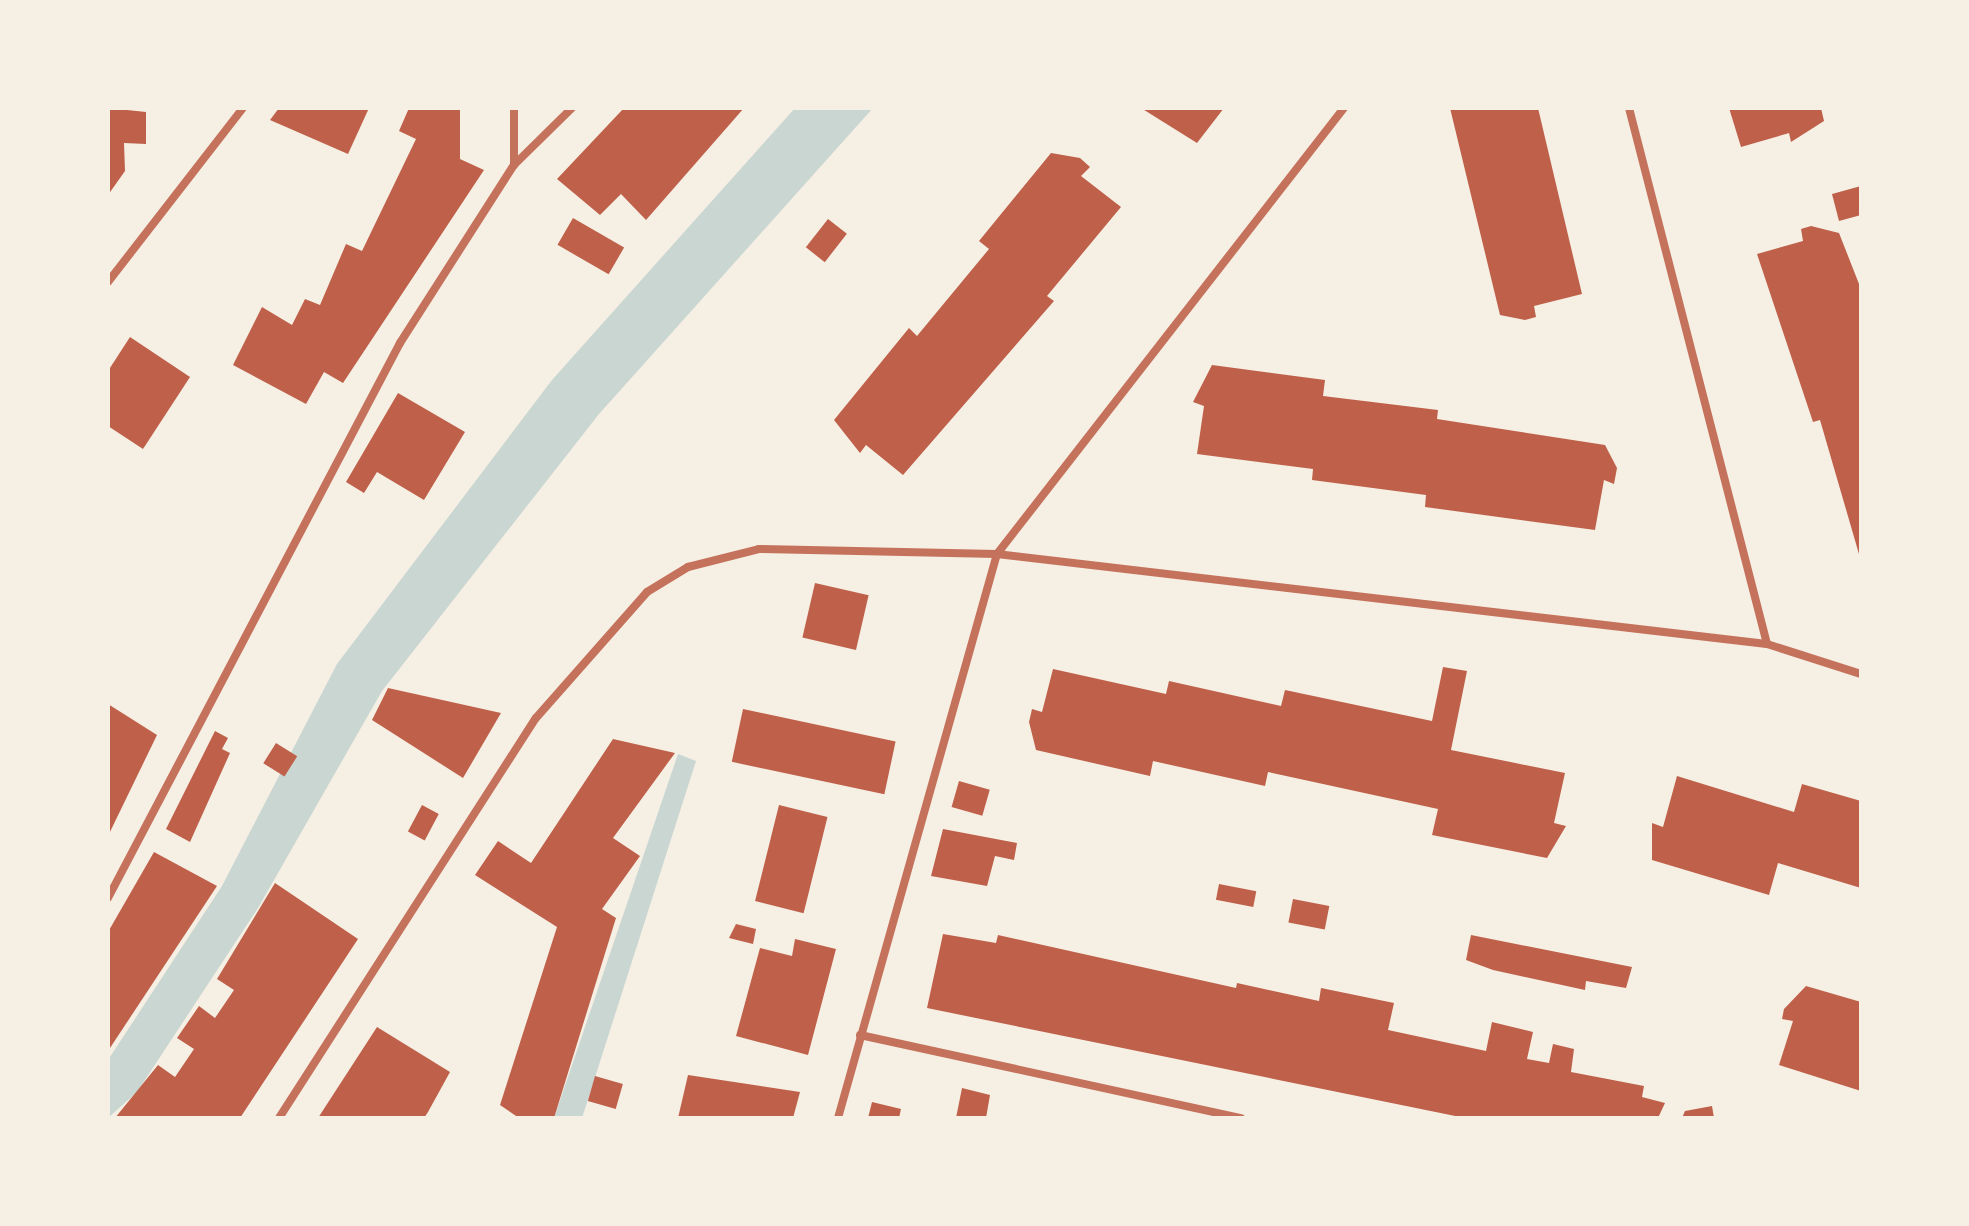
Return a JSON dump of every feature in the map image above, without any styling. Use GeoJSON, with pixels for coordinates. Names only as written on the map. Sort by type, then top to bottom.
{"type":"FeatureCollection","features":[{"type":"Feature","properties":{"kind":"street"},"geometry":{"type":"LineString","coordinates":[[108,282],[243,108]]}},
{"type":"Feature","properties":{"kind":"street"},"geometry":{"type":"LineString","coordinates":[[514,108],[514,165]]}},
{"type":"Feature","properties":{"kind":"street"},"geometry":{"type":"LineString","coordinates":[[108,898],[400,343],[514,165],[572,108]]}},
{"type":"Feature","properties":{"kind":"street"},"geometry":{"type":"LineString","coordinates":[[838,1118],[997,554],[1344,108]]}},
{"type":"Feature","properties":{"kind":"street"},"geometry":{"type":"LineString","coordinates":[[1629,108],[1767,644]]}},
{"type":"Feature","properties":{"kind":"street"},"geometry":{"type":"LineString","coordinates":[[279,1118],[536,718],[647,592],[688,567],[759,549],[997,554],[1767,644],[1861,674]]}},
{"type":"Feature","properties":{"kind":"street"},"geometry":{"type":"LineString","coordinates":[[860,1035],[1241,1118]]}},
{"type":"Feature","properties":{"kind":"shaded area"},"geometry":{"type":"Polygon","coordinates":[[[795,108],[873,108],[599,414],[382,691],[258,908],[137,1092],[108,1118],[108,1060],[222,886],[337,664],[552,380],[795,108]]]}},
{"type":"Feature","properties":{"kind":"shaded area"},"geometry":{"type":"Polygon","coordinates":[[[678,754],[696,761],[582,1118],[554,1118],[678,754]]]}},
{"type":"Feature","properties":{"kind":"building"},"geometry":{"type":"Polygon","coordinates":[[[108,108],[146,112],[146,144],[124,143],[125,171],[108,195],[108,108]]]}},
{"type":"Feature","properties":{"kind":"building"},"geometry":{"type":"Polygon","coordinates":[[[279,108],[369,108],[348,154],[270,120],[279,108]]]}},
{"type":"Feature","properties":{"kind":"building"},"geometry":{"type":"Polygon","coordinates":[[[409,108],[460,108],[460,159],[484,170],[343,383],[324,372],[306,404],[233,365],[262,307],[292,325],[305,299],[320,305],[346,244],[362,251],[416,139],[399,131],[409,108]]]}},
{"type":"Feature","properties":{"kind":"building"},"geometry":{"type":"Polygon","coordinates":[[[624,108],[744,108],[646,220],[621,194],[600,215],[557,179],[624,108]]]}},
{"type":"Feature","properties":{"kind":"building"},"geometry":{"type":"Polygon","coordinates":[[[1141,108],[1224,108],[1197,143],[1141,108]]]}},
{"type":"Feature","properties":{"kind":"building"},"geometry":{"type":"Polygon","coordinates":[[[1450,108],[1538,108],[1582,294],[1534,306],[1536,317],[1525,320],[1500,315],[1450,108]]]}},
{"type":"Feature","properties":{"kind":"building"},"geometry":{"type":"Polygon","coordinates":[[[1729,108],[1821,108],[1824,121],[1791,142],[1789,133],[1741,147],[1729,108]]]}},
{"type":"Feature","properties":{"kind":"building"},"geometry":{"type":"Polygon","coordinates":[[[1051,153],[1080,158],[1090,167],[1081,176],[1121,207],[1047,296],[1054,301],[903,475],[866,445],[860,453],[834,420],[909,328],[917,336],[989,249],[979,241],[1051,153]]]}},
{"type":"Feature","properties":{"kind":"building"},"geometry":{"type":"Polygon","coordinates":[[[1861,186],[1861,215],[1839,221],[1832,194],[1861,186]]]}},
{"type":"Feature","properties":{"kind":"building"},"geometry":{"type":"Polygon","coordinates":[[[573,218],[624,248],[609,274],[558,245],[573,218]]]}},
{"type":"Feature","properties":{"kind":"building"},"geometry":{"type":"Polygon","coordinates":[[[828,219],[847,234],[825,262],[806,247],[828,219]]]}},
{"type":"Feature","properties":{"kind":"building"},"geometry":{"type":"Polygon","coordinates":[[[1811,226],[1839,233],[1861,289],[1861,561],[1820,420],[1813,422],[1757,254],[1803,241],[1801,229],[1811,226]]]}},
{"type":"Feature","properties":{"kind":"building"},"geometry":{"type":"Polygon","coordinates":[[[130,337],[190,377],[143,449],[108,426],[108,371],[130,337]]]}},
{"type":"Feature","properties":{"kind":"building"},"geometry":{"type":"Polygon","coordinates":[[[1212,365],[1325,380],[1323,396],[1438,410],[1437,419],[1605,445],[1617,468],[1614,484],[1604,480],[1595,530],[1425,507],[1426,495],[1312,480],[1313,469],[1197,454],[1204,406],[1193,402],[1212,365]]]}},
{"type":"Feature","properties":{"kind":"building"},"geometry":{"type":"Polygon","coordinates":[[[398,393],[465,432],[424,500],[377,472],[364,493],[346,482],[398,393]]]}},
{"type":"Feature","properties":{"kind":"building"},"geometry":{"type":"Polygon","coordinates":[[[815,583],[869,595],[856,650],[802,638],[815,583]]]}},
{"type":"Feature","properties":{"kind":"building"},"geometry":{"type":"Polygon","coordinates":[[[1443,667],[1467,671],[1451,750],[1565,773],[1554,823],[1566,826],[1547,858],[1432,835],[1438,809],[1268,772],[1265,786],[1153,761],[1150,776],[1036,750],[1029,722],[1032,709],[1042,712],[1053,669],[1166,694],[1169,681],[1281,706],[1285,690],[1432,721],[1443,667]]]}},
{"type":"Feature","properties":{"kind":"building"},"geometry":{"type":"Polygon","coordinates":[[[388,688],[501,713],[463,778],[372,720],[388,688]]]}},
{"type":"Feature","properties":{"kind":"building"},"geometry":{"type":"Polygon","coordinates":[[[108,704],[157,735],[108,836],[108,704]]]}},
{"type":"Feature","properties":{"kind":"building"},"geometry":{"type":"Polygon","coordinates":[[[743,709],[896,741],[884,794],[732,762],[743,709]]]}},
{"type":"Feature","properties":{"kind":"building"},"geometry":{"type":"Polygon","coordinates":[[[215,731],[228,738],[222,749],[230,753],[190,842],[166,829],[215,731]]]}},
{"type":"Feature","properties":{"kind":"building"},"geometry":{"type":"Polygon","coordinates":[[[613,739],[675,753],[613,838],[640,856],[602,909],[616,918],[554,1118],[519,1118],[500,1105],[557,927],[475,875],[498,841],[531,863],[613,739]]]}},
{"type":"Feature","properties":{"kind":"building"},"geometry":{"type":"Polygon","coordinates":[[[276,743],[297,756],[284,777],[263,763],[276,743]]]}},
{"type":"Feature","properties":{"kind":"building"},"geometry":{"type":"Polygon","coordinates":[[[1677,776],[1794,812],[1802,784],[1861,801],[1861,888],[1778,863],[1769,895],[1652,860],[1652,823],[1663,827],[1677,776]]]}},
{"type":"Feature","properties":{"kind":"building"},"geometry":{"type":"Polygon","coordinates":[[[959,781],[990,790],[982,816],[952,807],[959,781]]]}},
{"type":"Feature","properties":{"kind":"building"},"geometry":{"type":"Polygon","coordinates":[[[422,805],[439,814],[425,840],[408,831],[422,805]]]}},
{"type":"Feature","properties":{"kind":"building"},"geometry":{"type":"Polygon","coordinates":[[[779,805],[828,817],[804,913],[755,901],[779,805]]]}},
{"type":"Feature","properties":{"kind":"building"},"geometry":{"type":"Polygon","coordinates":[[[943,829],[1017,843],[1014,860],[995,856],[987,886],[931,876],[943,829]]]}},
{"type":"Feature","properties":{"kind":"building"},"geometry":{"type":"Polygon","coordinates":[[[154,852],[217,886],[108,1051],[108,932],[154,852]]]}},
{"type":"Feature","properties":{"kind":"building"},"geometry":{"type":"Polygon","coordinates":[[[275,883],[358,939],[240,1118],[115,1118],[158,1065],[175,1077],[194,1049],[177,1038],[199,1006],[215,1018],[234,990],[217,979],[275,883]]]}},
{"type":"Feature","properties":{"kind":"building"},"geometry":{"type":"Polygon","coordinates":[[[1219,884],[1256,891],[1253,907],[1216,900],[1219,884]]]}},
{"type":"Feature","properties":{"kind":"building"},"geometry":{"type":"Polygon","coordinates":[[[1293,899],[1329,906],[1325,930],[1288,923],[1293,899]]]}},
{"type":"Feature","properties":{"kind":"building"},"geometry":{"type":"Polygon","coordinates":[[[736,924],[756,929],[753,944],[729,938],[736,924]]]}},
{"type":"Feature","properties":{"kind":"building"},"geometry":{"type":"Polygon","coordinates":[[[943,934],[996,943],[998,935],[1236,988],[1237,983],[1319,1001],[1321,988],[1394,1003],[1388,1030],[1486,1051],[1492,1022],[1533,1032],[1527,1059],[1549,1063],[1553,1044],[1574,1049],[1571,1072],[1644,1086],[1642,1097],[1665,1103],[1658,1118],[1465,1118],[927,1008],[943,934]]]}},
{"type":"Feature","properties":{"kind":"building"},"geometry":{"type":"Polygon","coordinates":[[[1471,935],[1632,967],[1626,988],[1586,981],[1585,990],[1493,970],[1466,960],[1471,935]]]}},
{"type":"Feature","properties":{"kind":"building"},"geometry":{"type":"Polygon","coordinates":[[[795,939],[836,949],[808,1055],[736,1036],[760,948],[792,956],[795,939]]]}},
{"type":"Feature","properties":{"kind":"building"},"geometry":{"type":"Polygon","coordinates":[[[1806,986],[1861,1002],[1861,1091],[1779,1065],[1793,1021],[1782,1019],[1784,1009],[1806,986]]]}},
{"type":"Feature","properties":{"kind":"building"},"geometry":{"type":"Polygon","coordinates":[[[377,1027],[450,1072],[428,1112],[424,1118],[318,1118],[377,1027]]]}},
{"type":"Feature","properties":{"kind":"building"},"geometry":{"type":"Polygon","coordinates":[[[688,1075],[800,1092],[793,1118],[678,1118],[688,1075]]]}},
{"type":"Feature","properties":{"kind":"building"},"geometry":{"type":"Polygon","coordinates":[[[595,1076],[623,1084],[616,1109],[588,1101],[595,1076]]]}},
{"type":"Feature","properties":{"kind":"building"},"geometry":{"type":"Polygon","coordinates":[[[962,1088],[990,1095],[986,1118],[956,1118],[962,1088]]]}},
{"type":"Feature","properties":{"kind":"building"},"geometry":{"type":"Polygon","coordinates":[[[872,1102],[901,1109],[899,1118],[868,1118],[872,1102]]]}},
{"type":"Feature","properties":{"kind":"building"},"geometry":{"type":"Polygon","coordinates":[[[1712,1106],[1714,1118],[1682,1118],[1685,1111],[1712,1106]]]}}]}
